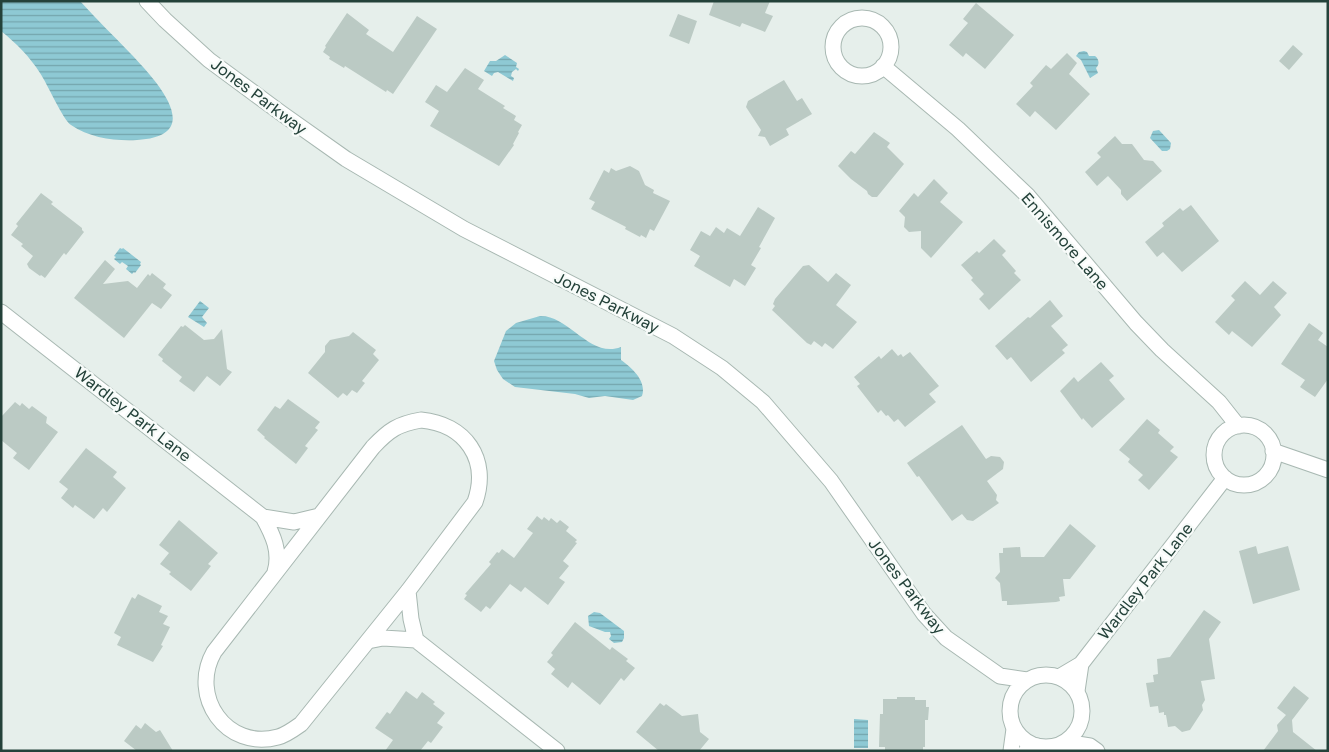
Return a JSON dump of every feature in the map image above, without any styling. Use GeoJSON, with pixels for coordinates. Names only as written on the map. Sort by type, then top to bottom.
{"type":"FeatureCollection","features":[{"type":"Feature","properties":{"kind":"street","name":"Jones Parkway"},"geometry":{"type":"LineString","coordinates":[[147,1],[209,60],[346,159],[464,229],[673,336],[722,368],[763,402],[825,473],[924,614],[946,638],[1000,676],[1028,680]]}},
{"type":"Feature","properties":{"kind":"street","name":"Ennismore Lane"},"geometry":{"type":"LineString","coordinates":[[883,66],[958,129],[1028,196],[1136,323],[1162,350],[1220,402],[1238,426]]}},
{"type":"Feature","properties":{"kind":"street","name":"Wardley Park Lane"},"geometry":{"type":"LineString","coordinates":[[1,312],[263,517],[272,532],[277,550],[275,573]]}},
{"type":"Feature","properties":{"kind":"street"},"geometry":{"type":"LineString","coordinates":[[412,421],[438,422],[460,434],[472,448],[479,465],[480,474],[475,502],[408,591],[310,714],[294,729],[279,737],[264,739],[249,737],[229,728],[218,717],[210,703],[206,690],[207,666],[218,644],[319,516],[383,436],[396,427],[412,421]]}},
{"type":"Feature","properties":{"kind":"street"},"geometry":{"type":"LineString","coordinates":[[1238,426],[1253,426],[1262,431],[1269,438],[1273,451],[1272,466],[1267,474],[1250,484],[1241,484],[1225,478],[1217,469],[1214,459],[1218,439],[1225,432],[1238,426]]}},
{"type":"Feature","properties":{"kind":"street"},"geometry":{"type":"LineString","coordinates":[[1273,451],[1328,470]]}},
{"type":"Feature","properties":{"kind":"street","name":"Wardley Park Lane"},"geometry":{"type":"LineString","coordinates":[[1058,676],[1081,664],[1225,478]]}},
{"type":"Feature","properties":{"kind":"street","name":"Wardley Park Lane"},"geometry":{"type":"LineString","coordinates":[[263,517],[294,522],[319,516]]}},
{"type":"Feature","properties":{"kind":"street"},"geometry":{"type":"LineString","coordinates":[[408,591],[411,620],[416,640]]}},
{"type":"Feature","properties":{"kind":"street"},"geometry":{"type":"LineString","coordinates":[[368,641],[383,638],[416,640],[557,751]]}},
{"type":"Feature","properties":{"kind":"street"},"geometry":{"type":"LineString","coordinates":[[1077,691],[1081,664]]}},
{"type":"Feature","properties":{"kind":"street"},"geometry":{"type":"LineString","coordinates":[[1040,675],[1058,676],[1070,683],[1077,691],[1083,708],[1082,719],[1077,731],[1065,742],[1055,747],[1032,749],[1014,729],[1010,717],[1012,699],[1018,688],[1028,680],[1040,675]]}},
{"type":"Feature","properties":{"kind":"street","name":"Jones Parkway"},"geometry":{"type":"LineString","coordinates":[[1000,676],[1012,699]]}},
{"type":"Feature","properties":{"kind":"street"},"geometry":{"type":"LineString","coordinates":[[1082,719],[1094,748]]}},
{"type":"Feature","properties":{"kind":"street"},"geometry":{"type":"LineString","coordinates":[[1011,751],[1014,729]]}},
{"type":"Feature","properties":{"kind":"street"},"geometry":{"type":"LineString","coordinates":[[1065,742],[1094,748]]}},
{"type":"Feature","properties":{"kind":"water"},"geometry":{"type":"Polygon","coordinates":[[[1,1],[80,1],[162,90],[170,104],[173,117],[170,128],[158,136],[137,140],[120,140],[94,136],[71,125],[36,67],[22,50],[1,31],[1,1]]]}},
{"type":"Feature","properties":{"kind":"water"},"geometry":{"type":"Polygon","coordinates":[[[1084,51],[1089,56],[1095,56],[1098,62],[1096,68],[1098,73],[1090,78],[1081,60],[1076,56],[1079,52],[1084,51]]]}},
{"type":"Feature","properties":{"kind":"water"},"geometry":{"type":"Polygon","coordinates":[[[505,55],[517,63],[516,67],[519,69],[512,72],[513,81],[498,72],[492,76],[484,71],[490,61],[496,61],[505,55]]]}},
{"type":"Feature","properties":{"kind":"water"},"geometry":{"type":"Polygon","coordinates":[[[1159,130],[1171,143],[1170,149],[1167,151],[1162,151],[1150,138],[1153,131],[1159,130]]]}},
{"type":"Feature","properties":{"kind":"water"},"geometry":{"type":"Polygon","coordinates":[[[120,248],[123,248],[141,262],[135,273],[132,274],[126,269],[128,266],[122,262],[120,264],[114,259],[120,248]]]}},
{"type":"Feature","properties":{"kind":"water"},"geometry":{"type":"Polygon","coordinates":[[[200,301],[209,308],[202,317],[207,323],[204,327],[188,317],[200,301]]]}},
{"type":"Feature","properties":{"kind":"water"},"geometry":{"type":"Polygon","coordinates":[[[540,316],[561,322],[599,347],[610,349],[621,347],[621,360],[638,375],[643,390],[642,396],[633,400],[605,396],[589,398],[575,394],[515,387],[503,379],[494,361],[506,331],[516,323],[540,316]]]}},
{"type":"Feature","properties":{"kind":"water"},"geometry":{"type":"Polygon","coordinates":[[[594,612],[600,613],[624,631],[622,642],[614,643],[609,639],[611,636],[610,632],[589,626],[588,616],[594,612]]]}},
{"type":"Feature","properties":{"kind":"water"},"geometry":{"type":"Polygon","coordinates":[[[854,719],[868,720],[868,748],[854,748],[854,719]]]}},
{"type":"Feature","properties":{"kind":"building"},"geometry":{"type":"Polygon","coordinates":[[[714,1],[770,1],[765,13],[773,16],[765,32],[742,23],[740,27],[709,15],[714,1]]]}},
{"type":"Feature","properties":{"kind":"building"},"geometry":{"type":"Polygon","coordinates":[[[976,3],[1014,35],[985,69],[966,53],[963,57],[949,45],[968,23],[963,19],[976,3]]]}},
{"type":"Feature","properties":{"kind":"building"},"geometry":{"type":"Polygon","coordinates":[[[347,13],[369,30],[366,34],[393,52],[417,16],[437,29],[393,94],[387,90],[386,92],[345,66],[344,68],[329,59],[330,57],[323,52],[347,13]]]}},
{"type":"Feature","properties":{"kind":"building"},"geometry":{"type":"Polygon","coordinates":[[[678,14],[697,21],[689,44],[669,36],[678,14]]]}},
{"type":"Feature","properties":{"kind":"building"},"geometry":{"type":"Polygon","coordinates":[[[1293,45],[1303,54],[1289,70],[1279,61],[1293,45]]]}},
{"type":"Feature","properties":{"kind":"building"},"geometry":{"type":"Polygon","coordinates":[[[1067,53],[1077,63],[1069,74],[1090,94],[1056,130],[1035,111],[1030,117],[1016,104],[1033,86],[1030,83],[1046,65],[1051,69],[1067,53]]]}},
{"type":"Feature","properties":{"kind":"building"},"geometry":{"type":"Polygon","coordinates":[[[465,68],[484,80],[478,89],[505,106],[503,108],[516,116],[514,120],[522,125],[514,145],[499,166],[430,126],[439,111],[425,102],[436,85],[447,92],[465,68]]]}},
{"type":"Feature","properties":{"kind":"building"},"geometry":{"type":"Polygon","coordinates":[[[784,80],[797,101],[802,98],[812,114],[786,129],[789,135],[770,146],[765,137],[758,136],[761,130],[746,107],[748,101],[784,80]]]}},
{"type":"Feature","properties":{"kind":"building"},"geometry":{"type":"Polygon","coordinates":[[[874,132],[890,143],[887,147],[904,164],[877,197],[872,197],[868,194],[867,191],[838,166],[851,151],[855,154],[874,132]]]}},
{"type":"Feature","properties":{"kind":"building"},"geometry":{"type":"Polygon","coordinates":[[[1115,136],[1122,144],[1132,144],[1144,160],[1153,161],[1162,171],[1127,201],[1121,194],[1121,190],[1108,176],[1097,186],[1085,172],[1101,157],[1097,153],[1115,136]]]}},
{"type":"Feature","properties":{"kind":"building"},"geometry":{"type":"Polygon","coordinates":[[[630,166],[639,171],[645,185],[654,190],[653,193],[670,201],[654,231],[650,229],[646,238],[641,235],[640,237],[625,229],[626,227],[591,209],[595,202],[589,199],[604,170],[609,173],[611,168],[616,171],[630,166]]]}},
{"type":"Feature","properties":{"kind":"building"},"geometry":{"type":"Polygon","coordinates":[[[934,179],[948,193],[940,202],[963,222],[931,258],[921,248],[921,231],[909,232],[904,227],[905,217],[899,211],[914,193],[918,197],[934,179]]]}},
{"type":"Feature","properties":{"kind":"building"},"geometry":{"type":"Polygon","coordinates":[[[41,193],[53,202],[51,204],[82,228],[84,232],[66,255],[64,253],[45,278],[29,268],[27,264],[33,256],[21,246],[23,244],[11,235],[18,226],[16,224],[41,193]]]}},
{"type":"Feature","properties":{"kind":"building"},"geometry":{"type":"Polygon","coordinates":[[[1191,205],[1219,241],[1182,272],[1163,252],[1157,257],[1145,242],[1164,226],[1162,223],[1180,208],[1183,211],[1191,205]]]}},
{"type":"Feature","properties":{"kind":"building"},"geometry":{"type":"Polygon","coordinates":[[[758,207],[775,218],[751,265],[756,268],[745,286],[734,279],[730,287],[694,266],[700,256],[690,250],[701,231],[710,236],[716,227],[724,233],[727,228],[740,236],[758,207]]]}},
{"type":"Feature","properties":{"kind":"building"},"geometry":{"type":"Polygon","coordinates":[[[994,239],[1006,251],[1002,255],[1021,280],[989,310],[979,299],[984,294],[961,265],[977,251],[979,253],[994,239]]]}},
{"type":"Feature","properties":{"kind":"building"},"geometry":{"type":"Polygon","coordinates":[[[105,260],[115,269],[103,284],[128,281],[137,288],[148,274],[150,276],[152,273],[166,284],[163,288],[172,295],[161,309],[152,303],[124,338],[74,298],[105,260]]]}},
{"type":"Feature","properties":{"kind":"building"},"geometry":{"type":"Polygon","coordinates":[[[809,265],[828,282],[836,273],[851,285],[836,305],[857,322],[833,349],[825,343],[822,347],[814,341],[811,345],[807,343],[772,310],[775,306],[773,304],[775,299],[803,266],[809,265]]]}},
{"type":"Feature","properties":{"kind":"building"},"geometry":{"type":"Polygon","coordinates":[[[1245,281],[1260,295],[1273,281],[1287,293],[1274,307],[1281,315],[1252,347],[1232,331],[1229,335],[1215,322],[1235,300],[1231,296],[1245,281]]]}},
{"type":"Feature","properties":{"kind":"building"},"geometry":{"type":"Polygon","coordinates":[[[1050,300],[1063,316],[1051,326],[1068,345],[1062,350],[1065,353],[1031,382],[1011,357],[1007,360],[995,346],[1050,300]]]}},
{"type":"Feature","properties":{"kind":"building"},"geometry":{"type":"Polygon","coordinates":[[[1309,323],[1323,333],[1318,340],[1328,347],[1328,379],[1315,397],[1300,387],[1305,380],[1281,364],[1309,323]]]}},
{"type":"Feature","properties":{"kind":"building"},"geometry":{"type":"Polygon","coordinates":[[[185,325],[204,340],[214,339],[222,329],[227,369],[232,372],[220,386],[207,376],[194,392],[179,381],[182,377],[162,361],[163,359],[158,355],[181,326],[185,325]]]}},
{"type":"Feature","properties":{"kind":"building"},"geometry":{"type":"Polygon","coordinates":[[[353,332],[376,350],[373,354],[379,360],[362,381],[365,383],[357,393],[352,390],[347,396],[343,393],[338,398],[308,373],[325,352],[325,346],[330,340],[349,336],[353,332]]]}},
{"type":"Feature","properties":{"kind":"building"},"geometry":{"type":"Polygon","coordinates":[[[892,349],[898,356],[901,354],[903,357],[910,352],[939,386],[929,394],[936,402],[905,427],[898,419],[894,422],[881,410],[878,413],[857,386],[860,384],[854,377],[879,356],[881,359],[892,349]]]}},
{"type":"Feature","properties":{"kind":"building"},"geometry":{"type":"Polygon","coordinates":[[[1101,362],[1114,376],[1109,380],[1125,399],[1092,428],[1083,418],[1082,420],[1060,391],[1074,377],[1078,382],[1101,362]]]}},
{"type":"Feature","properties":{"kind":"building"},"geometry":{"type":"Polygon","coordinates":[[[288,399],[320,422],[315,428],[318,430],[305,446],[308,448],[296,464],[257,430],[275,406],[280,409],[288,399]]]}},
{"type":"Feature","properties":{"kind":"building"},"geometry":{"type":"Polygon","coordinates":[[[15,402],[20,406],[22,403],[29,409],[32,406],[47,417],[46,423],[58,432],[29,470],[13,458],[17,453],[1,440],[1,417],[15,402]]]}},
{"type":"Feature","properties":{"kind":"building"},"geometry":{"type":"Polygon","coordinates":[[[1147,419],[1160,430],[1158,433],[1174,447],[1170,451],[1178,457],[1149,490],[1138,480],[1143,475],[1128,462],[1130,459],[1119,450],[1147,419]]]}},
{"type":"Feature","properties":{"kind":"building"},"geometry":{"type":"Polygon","coordinates":[[[962,425],[986,459],[991,456],[1000,457],[1004,462],[1003,469],[987,481],[997,495],[996,500],[999,503],[973,521],[967,520],[962,514],[952,521],[919,476],[917,477],[907,463],[962,425]]]}},
{"type":"Feature","properties":{"kind":"building"},"geometry":{"type":"Polygon","coordinates":[[[86,448],[117,472],[113,477],[126,488],[107,512],[103,508],[94,519],[75,505],[73,508],[61,498],[68,489],[59,482],[86,448]]]}},
{"type":"Feature","properties":{"kind":"building"},"geometry":{"type":"Polygon","coordinates":[[[537,516],[542,520],[544,517],[549,521],[551,518],[557,523],[560,520],[569,527],[566,531],[577,540],[575,542],[577,543],[563,561],[569,566],[559,578],[565,582],[548,605],[525,587],[521,592],[510,584],[490,609],[486,606],[481,612],[464,599],[467,595],[465,594],[491,564],[489,562],[497,552],[499,553],[502,549],[514,558],[533,533],[527,529],[537,516]]]}},
{"type":"Feature","properties":{"kind":"building"},"geometry":{"type":"Polygon","coordinates":[[[179,520],[218,553],[208,564],[211,566],[191,591],[169,574],[171,572],[160,564],[169,553],[159,545],[179,520]]]}},
{"type":"Feature","properties":{"kind":"building"},"geometry":{"type":"Polygon","coordinates":[[[1070,524],[1096,546],[1070,579],[1063,579],[1065,596],[1059,597],[1060,601],[1056,602],[1007,605],[1007,601],[1002,601],[1000,583],[995,578],[1000,572],[999,553],[1003,553],[1003,548],[1020,547],[1021,557],[1044,557],[1070,524]]]}},
{"type":"Feature","properties":{"kind":"building"},"geometry":{"type":"Polygon","coordinates":[[[1256,546],[1258,554],[1288,546],[1300,590],[1253,604],[1239,551],[1256,546]]]}},
{"type":"Feature","properties":{"kind":"building"},"geometry":{"type":"Polygon","coordinates":[[[138,594],[162,606],[159,612],[168,616],[163,624],[170,627],[161,645],[163,646],[153,662],[117,645],[121,637],[114,633],[132,597],[135,599],[138,594]]]}},
{"type":"Feature","properties":{"kind":"building"},"geometry":{"type":"Polygon","coordinates":[[[1204,610],[1221,622],[1209,639],[1215,679],[1201,681],[1205,700],[1202,705],[1203,710],[1190,730],[1182,732],[1175,726],[1168,727],[1166,715],[1164,715],[1164,712],[1159,713],[1158,706],[1150,707],[1146,683],[1154,682],[1153,675],[1158,674],[1157,659],[1170,657],[1204,610]]]}},
{"type":"Feature","properties":{"kind":"building"},"geometry":{"type":"Polygon","coordinates":[[[575,622],[610,650],[612,647],[628,659],[626,661],[635,668],[624,681],[621,678],[600,705],[572,682],[568,688],[551,674],[555,669],[547,662],[553,655],[551,653],[575,622]]]}},
{"type":"Feature","properties":{"kind":"building"},"geometry":{"type":"Polygon","coordinates":[[[1294,686],[1309,698],[1292,720],[1293,732],[1317,751],[1263,751],[1278,731],[1277,725],[1286,715],[1277,708],[1294,686]]]}},
{"type":"Feature","properties":{"kind":"building"},"geometry":{"type":"Polygon","coordinates":[[[406,691],[417,699],[422,692],[435,702],[433,704],[445,713],[437,723],[443,727],[431,743],[428,741],[420,751],[385,751],[393,740],[375,728],[387,712],[390,714],[406,691]]]}},
{"type":"Feature","properties":{"kind":"building"},"geometry":{"type":"Polygon","coordinates":[[[897,697],[915,697],[915,700],[926,700],[926,707],[929,707],[928,720],[925,720],[925,747],[923,747],[923,751],[885,751],[885,747],[879,747],[880,714],[883,714],[883,699],[897,699],[897,697]]]}},
{"type":"Feature","properties":{"kind":"building"},"geometry":{"type":"Polygon","coordinates":[[[660,703],[664,706],[666,704],[682,716],[698,714],[700,732],[709,739],[699,751],[659,751],[636,732],[660,703]]]}},
{"type":"Feature","properties":{"kind":"building"},"geometry":{"type":"Polygon","coordinates":[[[145,723],[156,732],[160,730],[173,751],[137,751],[124,741],[136,725],[141,729],[145,723]]]}}]}
